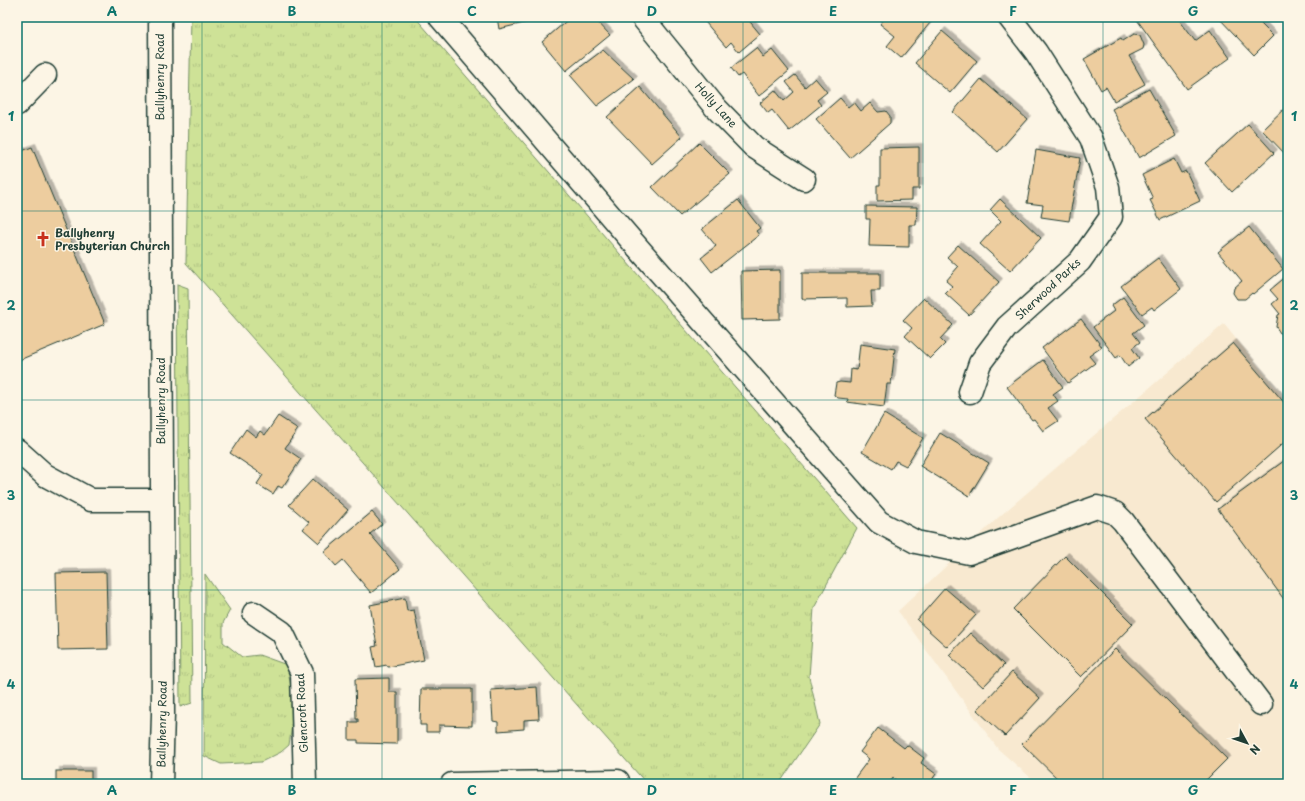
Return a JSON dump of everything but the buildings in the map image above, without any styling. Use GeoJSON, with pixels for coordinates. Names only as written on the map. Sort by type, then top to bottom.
{"type":"FeatureCollection","features":[{"type":"Feature","properties":{"kind":"street","name":"Ballyhenry Road"},"geometry":{"type":"LineString","coordinates":[[160,17],[163,714],[161,784]]}},
{"type":"Feature","properties":{"kind":"street"},"geometry":{"type":"LineString","coordinates":[[440,17],[648,259],[879,522],[916,542],[969,553],[989,547],[1097,506],[1115,513],[1123,521],[1261,704]]}},
{"type":"Feature","properties":{"kind":"street","name":"Holly Lane"},"geometry":{"type":"LineString","coordinates":[[642,17],[715,107],[754,147],[804,179]]}},
{"type":"Feature","properties":{"kind":"street","name":"Sherwood Parks"},"geometry":{"type":"LineString","coordinates":[[970,392],[980,363],[1007,327],[1080,261],[1111,217],[1108,187],[1091,138],[1036,52],[1009,17]]}},
{"type":"Feature","properties":{"kind":"street"},"geometry":{"type":"LineString","coordinates":[[17,104],[45,75]]}},
{"type":"Feature","properties":{"kind":"street"},"geometry":{"type":"LineString","coordinates":[[17,450],[45,475],[91,500],[161,500]]}},
{"type":"Feature","properties":{"kind":"street","name":"Glencroft Road"},"geometry":{"type":"LineString","coordinates":[[254,613],[282,632],[302,673],[305,784]]}},
{"type":"Feature","properties":{"kind":"street"},"geometry":{"type":"LineString","coordinates":[[452,784],[618,781]]}},
{"type":"Feature","properties":{"kind":"shaded area"},"geometry":{"type":"Polygon","coordinates":[[[1224,324],[1288,404],[1288,784],[1038,784],[998,749],[898,611],[1000,516],[1224,324]]]}},
{"type":"Feature","properties":{"kind":"green space"},"geometry":{"type":"Polygon","coordinates":[[[191,17],[415,17],[857,528],[814,608],[809,677],[820,724],[779,784],[647,784],[186,263],[191,17]]]}},
{"type":"Feature","properties":{"kind":"green space"},"geometry":{"type":"Polygon","coordinates":[[[177,284],[188,288],[192,703],[180,707],[177,284]]]}},
{"type":"Feature","properties":{"kind":"green space"},"geometry":{"type":"Polygon","coordinates":[[[205,574],[230,610],[223,623],[223,642],[242,657],[259,655],[287,665],[298,725],[292,725],[289,745],[281,752],[261,762],[221,764],[204,756],[205,574]]]}},
{"type":"Feature","properties":{"kind":"place","name":"Ballyhenry Presbyterian Church"},"geometry":{"type":"Point","coordinates":[43,239]}}]}
